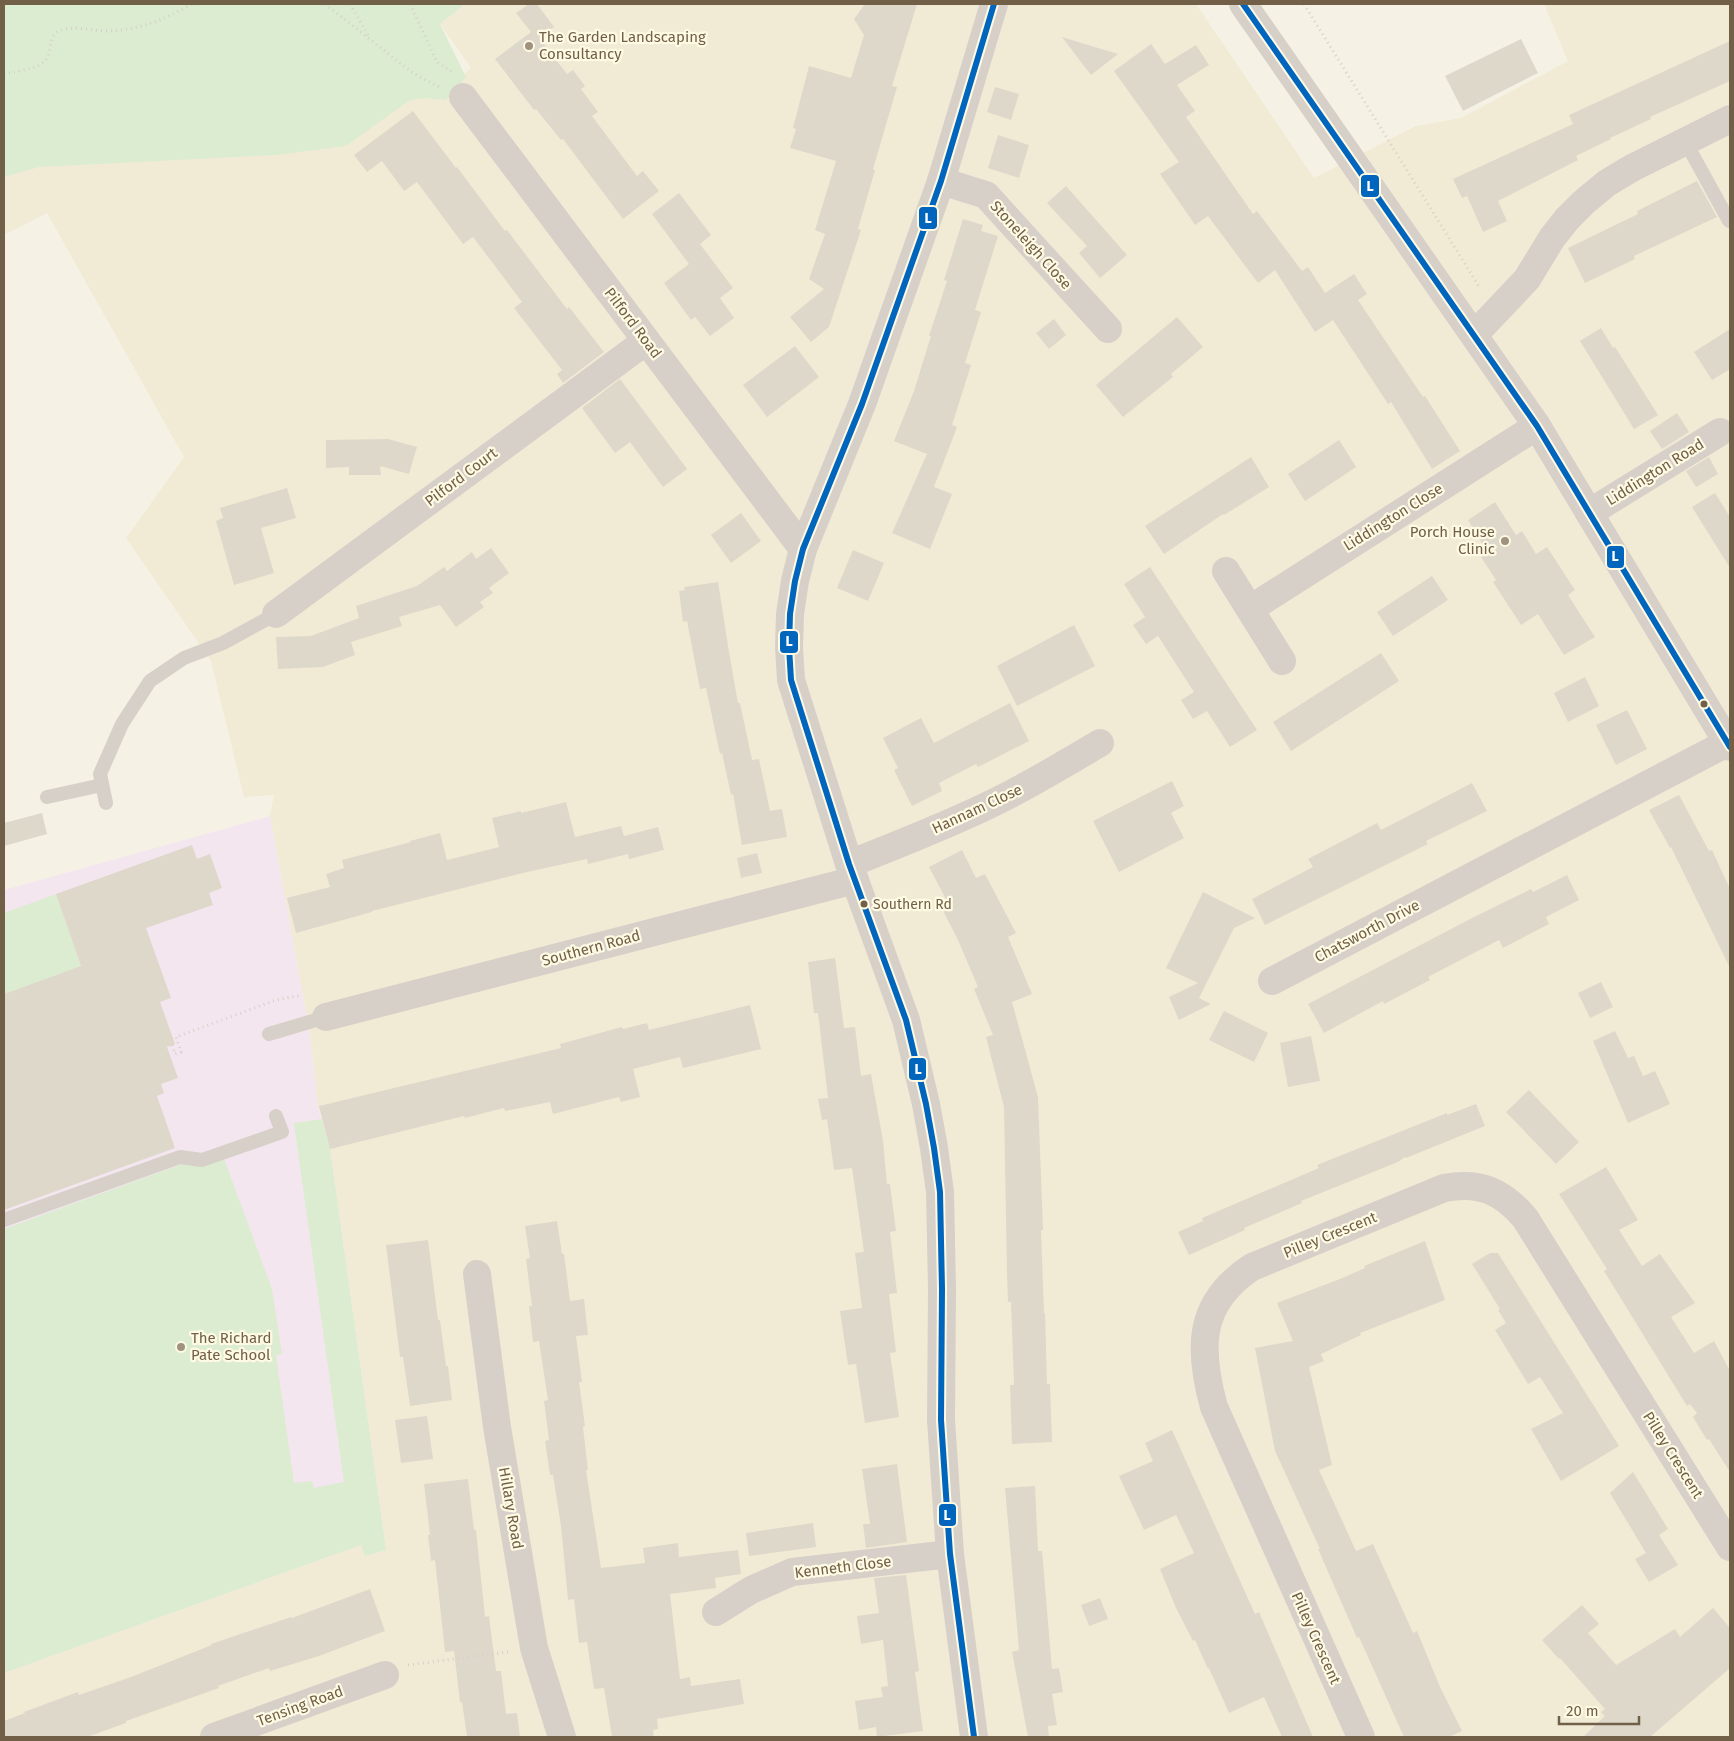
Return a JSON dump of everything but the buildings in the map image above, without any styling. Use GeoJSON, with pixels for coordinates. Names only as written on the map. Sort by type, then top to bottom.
{"type":"FeatureCollection","features":[{"type":"Feature","properties":{"kind":"street"},"geometry":{"type":"LineString","coordinates":[[974,1737],[950,1554],[941,1420],[942,1289],[940,1192],[934,1148],[926,1104],[906,1020],[852,872],[791,680],[789,647],[790,614],[795,581],[803,549],[862,404],[941,181],[994,4]]}},
{"type":"Feature","properties":{"kind":"street"},"geometry":{"type":"LineString","coordinates":[[1243,4],[1537,426],[1729,745]]}},
{"type":"Feature","properties":{"kind":"street","name":"Pilford Road"},"geometry":{"type":"LineString","coordinates":[[455,88],[803,549]]}},
{"type":"Feature","properties":{"kind":"street"},"geometry":{"type":"LineString","coordinates":[[1474,335],[1527,280],[1552,238],[1584,202],[1607,183],[1624,173],[1730,119]]}},
{"type":"Feature","properties":{"kind":"street","name":"Stoneleigh Close"},"geometry":{"type":"LineString","coordinates":[[941,181],[986,195],[1108,329]]}},
{"type":"Feature","properties":{"kind":"street","name":"Pilford Court"},"geometry":{"type":"LineString","coordinates":[[276,614],[646,341]]}},
{"type":"Feature","properties":{"kind":"street","name":"Liddington Close"},"geometry":{"type":"LineString","coordinates":[[1250,609],[1537,426]]}},
{"type":"Feature","properties":{"kind":"street","name":"Liddington Road"},"geometry":{"type":"LineString","coordinates":[[1589,513],[1720,432]]}},
{"type":"Feature","properties":{"kind":"street"},"geometry":{"type":"LineString","coordinates":[[1226,571],[1282,661]]}},
{"type":"Feature","properties":{"kind":"street","name":"Hannam Close"},"geometry":{"type":"LineString","coordinates":[[852,872],[996,802],[1049,774],[1100,743]]}},
{"type":"Feature","properties":{"kind":"street","name":"Chatsworth Drive"},"geometry":{"type":"LineString","coordinates":[[1272,981],[1729,745]]}},
{"type":"Feature","properties":{"kind":"street","name":"Southern Road"},"geometry":{"type":"LineString","coordinates":[[326,1017],[852,872]]}},
{"type":"Feature","properties":{"kind":"street","name":"Pilley Crescent"},"geometry":{"type":"LineString","coordinates":[[1361,1737],[1214,1408],[1208,1388],[1204,1349],[1210,1313],[1219,1297],[1229,1286],[1252,1267],[1444,1188],[1459,1185],[1474,1186],[1503,1196],[1525,1218],[1730,1547]]}},
{"type":"Feature","properties":{"kind":"street","name":"Hillary Road"},"geometry":{"type":"LineString","coordinates":[[477,1274],[497,1427],[534,1648],[562,1737]]}},
{"type":"Feature","properties":{"kind":"street","name":"Kenneth Close"},"geometry":{"type":"LineString","coordinates":[[716,1612],[751,1590],[792,1572],[950,1554]]}},
{"type":"Feature","properties":{"kind":"street","name":"Tensing Road"},"geometry":{"type":"LineString","coordinates":[[214,1737],[241,1732],[385,1675]]}},
{"type":"Feature","properties":{"kind":"lane"},"geometry":{"type":"LineString","coordinates":[[1685,141],[1729,221]]}},
{"type":"Feature","properties":{"kind":"lane"},"geometry":{"type":"LineString","coordinates":[[106,803],[100,774],[122,724],[150,681],[184,658],[223,643],[276,614]]}},
{"type":"Feature","properties":{"kind":"lane"},"geometry":{"type":"LineString","coordinates":[[47,797],[102,785]]}},
{"type":"Feature","properties":{"kind":"lane"},"geometry":{"type":"LineString","coordinates":[[269,1034],[326,1017]]}},
{"type":"Feature","properties":{"kind":"lane"},"geometry":{"type":"LineString","coordinates":[[4,1220],[180,1157],[202,1160],[282,1132],[276,1116]]}},
{"type":"Feature","properties":{"kind":"path"},"geometry":{"type":"LineString","coordinates":[[4,74],[29,69],[44,62],[50,51],[51,40],[58,31],[72,28],[108,31],[141,28],[175,14],[192,4]]}},
{"type":"Feature","properties":{"kind":"path"},"geometry":{"type":"LineString","coordinates":[[326,4],[413,73],[455,88]]}},
{"type":"Feature","properties":{"kind":"path"},"geometry":{"type":"LineString","coordinates":[[350,4],[370,40]]}},
{"type":"Feature","properties":{"kind":"path"},"geometry":{"type":"LineString","coordinates":[[410,4],[437,62],[455,88]]}},
{"type":"Feature","properties":{"kind":"path"},"geometry":{"type":"LineString","coordinates":[[1304,4],[1496,312]]}},
{"type":"Feature","properties":{"kind":"path"},"geometry":{"type":"LineString","coordinates":[[172,1045],[175,1054],[181,1052],[176,1037],[276,1000],[302,995]]}},
{"type":"Feature","properties":{"kind":"path"},"geometry":{"type":"LineString","coordinates":[[385,1675],[396,1666],[534,1648]]}},
{"type":"Feature","properties":{"kind":"shaded area"},"geometry":{"type":"Polygon","coordinates":[[[465,4],[1196,4],[1314,178],[1416,126],[1461,118],[1568,61],[1544,4],[1730,4],[1730,1737],[4,1737],[4,1673],[361,1545],[365,1556],[386,1550],[330,1149],[318,1107],[310,1034],[270,816],[274,795],[244,797],[211,661],[126,538],[184,457],[47,213],[4,235],[4,83],[456,81],[471,68],[440,24],[465,4]]]}},
{"type":"Feature","properties":{"kind":"shaded area","name":"The Richard Pate School"},"geometry":{"type":"Polygon","coordinates":[[[270,816],[310,1034],[318,1107],[330,1149],[386,1550],[365,1556],[361,1545],[4,1673],[4,890],[270,816]]]}},
{"type":"Feature","properties":{"kind":"green space"},"geometry":{"type":"Polygon","coordinates":[[[4,4],[465,4],[440,24],[466,77],[446,100],[426,98],[410,100],[346,146],[276,155],[39,167],[4,177],[4,4]]]}},
{"type":"Feature","properties":{"kind":"green space"},"geometry":{"type":"Polygon","coordinates":[[[56,894],[81,966],[4,994],[4,913],[56,894]]]}},
{"type":"Feature","properties":{"kind":"green space"},"geometry":{"type":"Polygon","coordinates":[[[322,1119],[330,1149],[386,1550],[365,1556],[361,1545],[4,1673],[4,1229],[185,1163],[223,1156],[272,1289],[282,1354],[276,1356],[294,1483],[312,1481],[314,1488],[344,1482],[294,1123],[322,1119]]]}},
{"type":"Feature","properties":{"kind":"transit line","name":"L"},"geometry":{"type":"LineString","coordinates":[[974,1737],[950,1554],[941,1420],[942,1289],[940,1192],[934,1148],[926,1104],[906,1020],[849,864],[791,680],[789,647],[790,614],[795,581],[803,549],[862,404],[941,181],[994,4]]}},
{"type":"Feature","properties":{"kind":"transit line","name":"L"},"geometry":{"type":"LineString","coordinates":[[1243,4],[1537,426],[1730,747]]}},
{"type":"Feature","properties":{"kind":"place","name":"The Garden Landscaping Consultancy"},"geometry":{"type":"Point","coordinates":[529,46]}},
{"type":"Feature","properties":{"kind":"place","name":"Porch House Clinic"},"geometry":{"type":"Point","coordinates":[1505,541]}},
{"type":"Feature","properties":{"kind":"place","name":"Southern Rd"},"geometry":{"type":"Point","coordinates":[864,904]}},
{"type":"Feature","properties":{"kind":"place","name":"The Richard Pate School"},"geometry":{"type":"Point","coordinates":[181,1347]}}]}
